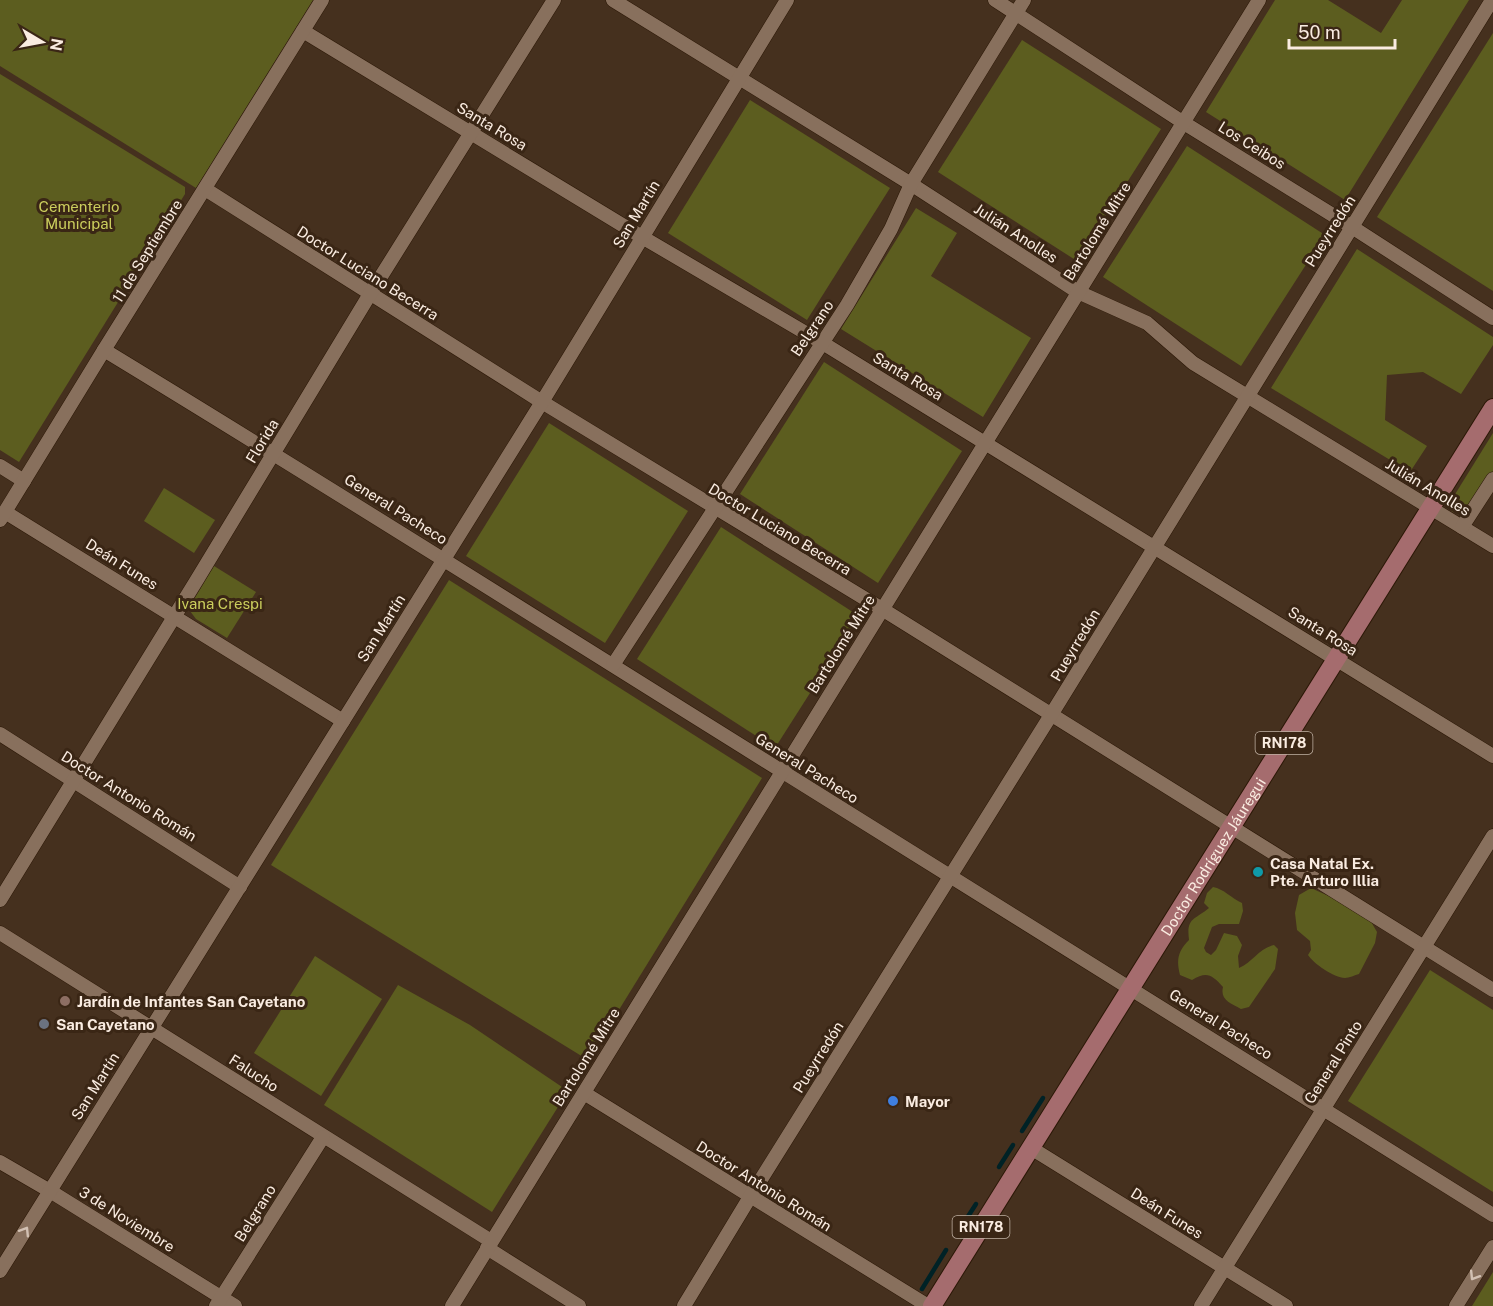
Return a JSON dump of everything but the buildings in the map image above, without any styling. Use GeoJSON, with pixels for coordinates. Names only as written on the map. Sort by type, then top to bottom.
{"type":"FeatureCollection","features":[{"type":"Feature","properties":{"kind":"main road","name":"Doctor Rodríguez Jáuregui"},"geometry":{"type":"LineString","coordinates":[[930,1306],[1493,409]]}},
{"type":"Feature","properties":{"kind":"street","name":"11 de Septiembre"},"geometry":{"type":"LineString","coordinates":[[3,516],[322,0]]}},
{"type":"Feature","properties":{"kind":"street","name":"Florida"},"geometry":{"type":"LineString","coordinates":[[0,900],[370,294],[554,0]]}},
{"type":"Feature","properties":{"kind":"street","name":"Julián Anolles"},"geometry":{"type":"LineString","coordinates":[[613,0],[911,184],[1078,292],[1146,323],[1193,363],[1493,546]]}},
{"type":"Feature","properties":{"kind":"street","name":"San Martín"},"geometry":{"type":"LineString","coordinates":[[0,1271],[542,402],[787,0]]}},
{"type":"Feature","properties":{"kind":"street","name":"Los Ceibos"},"geometry":{"type":"LineString","coordinates":[[995,0],[1184,123],[1353,227],[1493,318]]}},
{"type":"Feature","properties":{"kind":"street","name":"Belgrano"},"geometry":{"type":"LineString","coordinates":[[613,665],[847,305],[891,229],[911,184],[1024,0]]}},
{"type":"Feature","properties":{"kind":"street","name":"Bartolomé Mitre"},"geometry":{"type":"LineString","coordinates":[[452,1306],[1260,0]]}},
{"type":"Feature","properties":{"kind":"street","name":"Pueyrredón"},"geometry":{"type":"LineString","coordinates":[[684,1306],[1492,0]]}},
{"type":"Feature","properties":{"kind":"street","name":"Santa Rosa"},"geometry":{"type":"LineString","coordinates":[[303,31],[642,237],[821,342],[1493,756]]}},
{"type":"Feature","properties":{"kind":"street","name":"Doctor Luciano Becerra"},"geometry":{"type":"LineString","coordinates":[[205,189],[542,402],[882,609],[1493,990]]}},
{"type":"Feature","properties":{"kind":"street","name":"General Pacheco"},"geometry":{"type":"LineString","coordinates":[[104,350],[274,453],[1493,1215]]}},
{"type":"Feature","properties":{"kind":"street"},"geometry":{"type":"LineString","coordinates":[[0,466],[24,481]]}},
{"type":"Feature","properties":{"kind":"street"},"geometry":{"type":"LineString","coordinates":[[1462,527],[1493,479]]}},
{"type":"Feature","properties":{"kind":"street","name":"Deán Funes"},"geometry":{"type":"LineString","coordinates":[[3,516],[175,616],[343,721]]}},
{"type":"Feature","properties":{"kind":"street","name":"Doctor Antonio Román"},"geometry":{"type":"LineString","coordinates":[[0,734],[240,886]]}},
{"type":"Feature","properties":{"kind":"street","name":"General Pinto"},"geometry":{"type":"LineString","coordinates":[[1202,1306],[1493,836]]}},
{"type":"Feature","properties":{"kind":"street","name":"Falucho"},"geometry":{"type":"LineString","coordinates":[[0,933],[323,1137],[489,1244],[579,1306]]}},
{"type":"Feature","properties":{"kind":"street","name":"Doctor Antonio Román"},"geometry":{"type":"LineString","coordinates":[[584,1093],[930,1306]]}},
{"type":"Feature","properties":{"kind":"street","name":"Belgrano"},"geometry":{"type":"LineString","coordinates":[[219,1302],[323,1137]]}},
{"type":"Feature","properties":{"kind":"street","name":"Deán Funes"},"geometry":{"type":"LineString","coordinates":[[1031,1148],[1286,1306]]}},
{"type":"Feature","properties":{"kind":"street","name":"3 de Noviembre"},"geometry":{"type":"LineString","coordinates":[[0,1162],[50,1191],[219,1302],[235,1306]]}},
{"type":"Feature","properties":{"kind":"street"},"geometry":{"type":"LineString","coordinates":[[1456,1306],[1493,1247]]}},
{"type":"Feature","properties":{"kind":"green space"},"geometry":{"type":"Polygon","coordinates":[[[0,0],[313,0],[196,188],[0,66],[0,0]]]}},
{"type":"Feature","properties":{"kind":"green space"},"geometry":{"type":"Polygon","coordinates":[[[1275,0],[1328,0],[1381,33],[1402,0],[1469,0],[1345,200],[1206,112],[1275,0]]]}},
{"type":"Feature","properties":{"kind":"green space"},"geometry":{"type":"Polygon","coordinates":[[[1493,33],[1493,291],[1377,217],[1493,33]]]}},
{"type":"Feature","properties":{"kind":"green space"},"geometry":{"type":"Polygon","coordinates":[[[1022,40],[1161,129],[1077,261],[938,172],[1022,40]]]}},
{"type":"Feature","properties":{"kind":"green space","name":"Cementerio Municipal"},"geometry":{"type":"Polygon","coordinates":[[[0,74],[185,187],[185,194],[19,462],[0,450],[0,74]]]}},
{"type":"Feature","properties":{"kind":"green space"},"geometry":{"type":"Polygon","coordinates":[[[750,100],[890,188],[807,320],[668,233],[750,100]]]}},
{"type":"Feature","properties":{"kind":"green space"},"geometry":{"type":"Polygon","coordinates":[[[1187,146],[1325,235],[1241,366],[1103,277],[1187,146]]]}},
{"type":"Feature","properties":{"kind":"green space"},"geometry":{"type":"Polygon","coordinates":[[[916,208],[957,233],[931,276],[1031,338],[983,417],[841,329],[916,208]]]}},
{"type":"Feature","properties":{"kind":"green space"},"geometry":{"type":"Polygon","coordinates":[[[1357,249],[1493,337],[1493,345],[1461,394],[1423,372],[1387,375],[1385,420],[1427,446],[1410,472],[1271,388],[1357,249]]]}},
{"type":"Feature","properties":{"kind":"green space"},"geometry":{"type":"Polygon","coordinates":[[[824,362],[962,451],[878,583],[740,494],[824,362]]]}},
{"type":"Feature","properties":{"kind":"green space"},"geometry":{"type":"Polygon","coordinates":[[[549,423],[688,511],[605,643],[466,556],[549,423]]]}},
{"type":"Feature","properties":{"kind":"green space"},"geometry":{"type":"Polygon","coordinates":[[[1493,433],[1493,473],[1463,515],[1453,512],[1449,504],[1493,433]]]}},
{"type":"Feature","properties":{"kind":"green space"},"geometry":{"type":"Polygon","coordinates":[[[164,488],[215,520],[194,553],[144,521],[164,488]]]}},
{"type":"Feature","properties":{"kind":"green space"},"geometry":{"type":"Polygon","coordinates":[[[721,527],[859,616],[775,748],[637,659],[721,527]]]}},
{"type":"Feature","properties":{"kind":"green space","name":"Ivana Crespi"},"geometry":{"type":"Polygon","coordinates":[[[214,566],[256,592],[227,638],[196,619],[190,611],[193,601],[214,566]]]}},
{"type":"Feature","properties":{"kind":"green space"},"geometry":{"type":"Polygon","coordinates":[[[449,580],[762,778],[588,1060],[271,865],[449,580]]]}},
{"type":"Feature","properties":{"kind":"green space"},"geometry":{"type":"Polygon","coordinates":[[[1213,887],[1242,903],[1243,911],[1239,924],[1219,924],[1212,927],[1204,948],[1206,952],[1211,955],[1216,950],[1224,933],[1237,936],[1242,945],[1238,956],[1239,968],[1269,947],[1274,945],[1278,949],[1275,969],[1249,1007],[1241,1009],[1227,1001],[1223,995],[1223,987],[1212,977],[1206,975],[1192,980],[1180,975],[1179,956],[1189,940],[1190,923],[1209,908],[1204,903],[1207,893],[1213,887]]]}},
{"type":"Feature","properties":{"kind":"green space"},"geometry":{"type":"Polygon","coordinates":[[[1311,888],[1344,903],[1370,920],[1377,932],[1375,943],[1359,974],[1345,978],[1335,976],[1319,966],[1308,955],[1311,950],[1310,941],[1297,930],[1295,913],[1299,895],[1311,888]]]}},
{"type":"Feature","properties":{"kind":"green space"},"geometry":{"type":"Polygon","coordinates":[[[315,956],[382,999],[321,1096],[254,1053],[315,956]]]}},
{"type":"Feature","properties":{"kind":"green space"},"geometry":{"type":"Polygon","coordinates":[[[1430,970],[1493,1010],[1493,1192],[1348,1101],[1430,970]]]}},
{"type":"Feature","properties":{"kind":"green space"},"geometry":{"type":"Polygon","coordinates":[[[398,985],[470,1025],[568,1091],[492,1212],[324,1105],[398,985]]]}},
{"type":"Feature","properties":{"kind":"green space"},"geometry":{"type":"Polygon","coordinates":[[[1493,1272],[1493,1306],[1472,1306],[1493,1272]]]}},
{"type":"Feature","properties":{"kind":"waterway"},"geometry":{"type":"LineString","coordinates":[[1022,1131],[1043,1098]]}},
{"type":"Feature","properties":{"kind":"waterway"},"geometry":{"type":"LineString","coordinates":[[999,1167],[1013,1145]]}},
{"type":"Feature","properties":{"kind":"waterway"},"geometry":{"type":"LineString","coordinates":[[958,1232],[976,1204]]}},
{"type":"Feature","properties":{"kind":"waterway"},"geometry":{"type":"LineString","coordinates":[[922,1289],[946,1250]]}},
{"type":"Feature","properties":{"kind":"place","name":"Casa Natal Ex. Pte. Arturo Illia"},"geometry":{"type":"Point","coordinates":[1258,872]}},
{"type":"Feature","properties":{"kind":"place","name":"Jardín de Infantes San Cayetano"},"geometry":{"type":"Point","coordinates":[65,1001]}},
{"type":"Feature","properties":{"kind":"place","name":"San Cayetano"},"geometry":{"type":"Point","coordinates":[44,1024]}},
{"type":"Feature","properties":{"kind":"place","name":"Mayor"},"geometry":{"type":"Point","coordinates":[893,1101]}}]}
